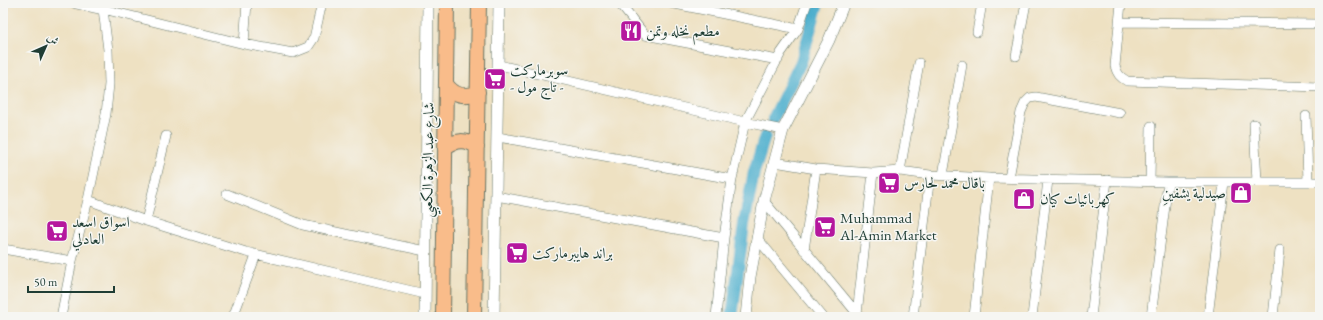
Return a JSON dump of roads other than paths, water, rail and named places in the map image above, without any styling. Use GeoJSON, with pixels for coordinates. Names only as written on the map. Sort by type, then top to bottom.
{"type":"FeatureCollection","features":[{"type":"Feature","properties":{"kind":"main road","name":"شارع عبد الزهرة الكعبي"},"geometry":{"type":"LineString","coordinates":[[442,317],[447,3]]}},
{"type":"Feature","properties":{"kind":"main road"},"geometry":{"type":"LineString","coordinates":[[474,317],[479,3]]}},
{"type":"Feature","properties":{"kind":"main road"},"geometry":{"type":"LineString","coordinates":[[446,84],[454,93],[460,95],[472,95],[478,92]]}},
{"type":"Feature","properties":{"kind":"main road"},"geometry":{"type":"LineString","coordinates":[[445,148],[449,144],[460,140],[472,143],[477,147]]}},
{"type":"Feature","properties":{"kind":"street"},"geometry":{"type":"LineString","coordinates":[[76,3],[101,5],[244,44],[293,54],[308,47],[314,38],[322,3]]}},
{"type":"Feature","properties":{"kind":"street"},"geometry":{"type":"LineString","coordinates":[[244,44],[247,3]]}},
{"type":"Feature","properties":{"kind":"street"},"geometry":{"type":"LineString","coordinates":[[425,317],[428,3]]}},
{"type":"Feature","properties":{"kind":"street"},"geometry":{"type":"LineString","coordinates":[[494,317],[499,3]]}},
{"type":"Feature","properties":{"kind":"street"},"geometry":{"type":"LineString","coordinates":[[619,3],[645,35],[778,60]]}},
{"type":"Feature","properties":{"kind":"street"},"geometry":{"type":"LineString","coordinates":[[670,3],[798,29]]}},
{"type":"Feature","properties":{"kind":"street"},"geometry":{"type":"LineString","coordinates":[[716,317],[732,179],[745,122],[778,60],[798,29],[807,3]]}},
{"type":"Feature","properties":{"kind":"street"},"geometry":{"type":"LineString","coordinates":[[746,317],[750,277],[764,201],[783,130],[829,40],[844,3]]}},
{"type":"Feature","properties":{"kind":"street"},"geometry":{"type":"LineString","coordinates":[[977,32],[982,3]]}},
{"type":"Feature","properties":{"kind":"street"},"geometry":{"type":"LineString","coordinates":[[1016,56],[1026,3]]}},
{"type":"Feature","properties":{"kind":"street"},"geometry":{"type":"LineString","coordinates":[[1121,3],[1115,66],[1121,78],[1127,81],[1320,87]]}},
{"type":"Feature","properties":{"kind":"street"},"geometry":{"type":"LineString","coordinates":[[61,317],[72,261],[88,200],[106,114],[109,84],[108,50],[101,5]]}},
{"type":"Feature","properties":{"kind":"street"},"geometry":{"type":"LineString","coordinates":[[1119,22],[1320,24]]}},
{"type":"Feature","properties":{"kind":"street"},"geometry":{"type":"LineString","coordinates":[[900,172],[919,64]]}},
{"type":"Feature","properties":{"kind":"street"},"geometry":{"type":"LineString","coordinates":[[499,65],[783,130]]}},
{"type":"Feature","properties":{"kind":"street"},"geometry":{"type":"LineString","coordinates":[[942,175],[962,65]]}},
{"type":"Feature","properties":{"kind":"street"},"geometry":{"type":"LineString","coordinates":[[1009,178],[1021,112],[1025,103],[1030,98],[1036,97],[1120,113]]}},
{"type":"Feature","properties":{"kind":"street"},"geometry":{"type":"LineString","coordinates":[[1306,116],[1308,182]]}},
{"type":"Feature","properties":{"kind":"street"},"geometry":{"type":"LineString","coordinates":[[1254,124],[1257,182]]}},
{"type":"Feature","properties":{"kind":"street"},"geometry":{"type":"LineString","coordinates":[[1150,181],[1152,126]]}},
{"type":"Feature","properties":{"kind":"street"},"geometry":{"type":"LineString","coordinates":[[146,221],[166,136]]}},
{"type":"Feature","properties":{"kind":"street"},"geometry":{"type":"LineString","coordinates":[[498,137],[732,179]]}},
{"type":"Feature","properties":{"kind":"street"},"geometry":{"type":"LineString","coordinates":[[775,162],[816,169],[873,173],[900,172],[989,178],[1168,182],[1320,182]]}},
{"type":"Feature","properties":{"kind":"street"},"geometry":{"type":"LineString","coordinates":[[804,250],[816,169]]}},
{"type":"Feature","properties":{"kind":"street"},"geometry":{"type":"LineString","coordinates":[[858,315],[873,173]]}},
{"type":"Feature","properties":{"kind":"street"},"geometry":{"type":"LineString","coordinates":[[913,317],[930,175]]}},
{"type":"Feature","properties":{"kind":"street"},"geometry":{"type":"LineString","coordinates":[[974,317],[989,178]]}},
{"type":"Feature","properties":{"kind":"street"},"geometry":{"type":"LineString","coordinates":[[1032,317],[1048,180]]}},
{"type":"Feature","properties":{"kind":"street"},"geometry":{"type":"LineString","coordinates":[[1091,317],[1107,180]]}},
{"type":"Feature","properties":{"kind":"street"},"geometry":{"type":"LineString","coordinates":[[1151,317],[1168,182]]}},
{"type":"Feature","properties":{"kind":"street"},"geometry":{"type":"LineString","coordinates":[[1208,317],[1224,182]]}},
{"type":"Feature","properties":{"kind":"street"},"geometry":{"type":"LineString","coordinates":[[227,194],[303,225],[425,251]]}},
{"type":"Feature","properties":{"kind":"street"},"geometry":{"type":"LineString","coordinates":[[496,196],[724,238]]}},
{"type":"Feature","properties":{"kind":"street"},"geometry":{"type":"LineString","coordinates":[[88,200],[146,221],[256,254],[425,294]]}},
{"type":"Feature","properties":{"kind":"street"},"geometry":{"type":"LineString","coordinates":[[764,201],[858,315]]}},
{"type":"Feature","properties":{"kind":"street"},"geometry":{"type":"LineString","coordinates":[[757,238],[823,317]]}},
{"type":"Feature","properties":{"kind":"street"},"geometry":{"type":"LineString","coordinates":[[3,249],[72,261]]}},
{"type":"Feature","properties":{"kind":"street"},"geometry":{"type":"LineString","coordinates":[[1274,317],[1280,250]]}},
{"type":"Feature","properties":{"kind":"street"},"geometry":{"type":"LineString","coordinates":[[233,317],[256,254]]}},
{"type":"Feature","properties":{"kind":"waterway"},"geometry":{"type":"LineString","coordinates":[[773,119],[801,62],[818,3]]}},
{"type":"Feature","properties":{"kind":"waterway"},"geometry":{"type":"LineString","coordinates":[[732,317],[744,224],[754,172],[765,136]]}},
{"type":"Feature","properties":{"kind":"place","name":"مطعم نخله وتمن"},"geometry":{"type":"Point","coordinates":[631,31]}},
{"type":"Feature","properties":{"kind":"place","name":"سوبرماركت - تاج مول -"},"geometry":{"type":"Point","coordinates":[495,79]}},
{"type":"Feature","properties":{"kind":"place","name":"باقال محمد لحارس"},"geometry":{"type":"Point","coordinates":[889,183]}},
{"type":"Feature","properties":{"kind":"place","name":"صيدلية يشفينِ"},"geometry":{"type":"Point","coordinates":[1241,193]}},
{"type":"Feature","properties":{"kind":"place","name":"كهربائيات كيان"},"geometry":{"type":"Point","coordinates":[1024,199]}},
{"type":"Feature","properties":{"kind":"place","name":"Muhammad Al-Amin Market"},"geometry":{"type":"Point","coordinates":[825,227]}},
{"type":"Feature","properties":{"kind":"place","name":"اسواق اسعد العادلي"},"geometry":{"type":"Point","coordinates":[57,231]}},
{"type":"Feature","properties":{"kind":"place","name":"براند هايبرماركت"},"geometry":{"type":"Point","coordinates":[517,253]}}]}
